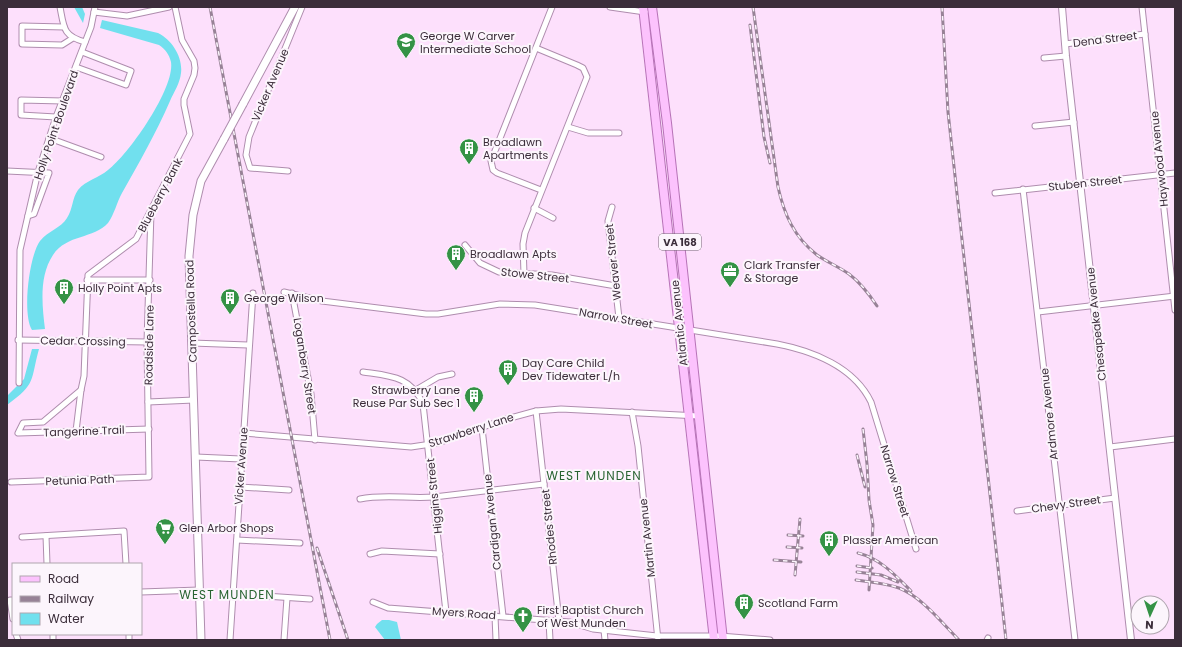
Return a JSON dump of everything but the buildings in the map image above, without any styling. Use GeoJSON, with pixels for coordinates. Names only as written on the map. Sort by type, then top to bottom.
{"type":"FeatureCollection","features":[{"type":"Feature","properties":{"kind":"main road","name":"Campostella Road"},"geometry":{"type":"LineString","coordinates":[[201,640],[198,590],[196,457],[189,256],[193,215],[201,181],[295,7]]}},
{"type":"Feature","properties":{"kind":"main road","name":"Atlantic Avenue"},"geometry":{"type":"LineString","coordinates":[[644,10],[713,638]]}},
{"type":"Feature","properties":{"kind":"main road","name":"Atlantic Avenue"},"geometry":{"type":"LineString","coordinates":[[653,11],[667,123],[723,638]]}},
{"type":"Feature","properties":{"kind":"street"},"geometry":{"type":"LineString","coordinates":[[60,7],[64,27],[73,38],[85,42]]}},
{"type":"Feature","properties":{"kind":"street"},"geometry":{"type":"LineString","coordinates":[[90,7],[94,10],[127,16],[169,7]]}},
{"type":"Feature","properties":{"kind":"street","name":"Blueberry Bank"},"geometry":{"type":"LineString","coordinates":[[87,280],[90,272],[136,239],[190,134],[184,99],[194,75],[194,62],[182,40],[175,7]]}},
{"type":"Feature","properties":{"kind":"street","name":"Vicker Avenue"},"geometry":{"type":"LineString","coordinates":[[288,171],[250,168],[246,155],[249,137],[302,7]]}},
{"type":"Feature","properties":{"kind":"street"},"geometry":{"type":"LineString","coordinates":[[541,190],[498,173],[493,170],[491,166],[493,154],[552,7]]}},
{"type":"Feature","properties":{"kind":"street"},"geometry":{"type":"LineString","coordinates":[[610,7],[653,11]]}},
{"type":"Feature","properties":{"kind":"street","name":"Chesapeake Avenue"},"geometry":{"type":"LineString","coordinates":[[1062,7],[1066,56],[1131,640]]}},
{"type":"Feature","properties":{"kind":"street","name":"Haywood Avenue"},"geometry":{"type":"LineString","coordinates":[[1142,7],[1175,310]]}},
{"type":"Feature","properties":{"kind":"street","name":"Holly Point Boulevard"},"geometry":{"type":"LineString","coordinates":[[18,383],[20,250],[38,172],[56,117],[91,27],[94,10]]}},
{"type":"Feature","properties":{"kind":"street"},"geometry":{"type":"LineString","coordinates":[[64,27],[22,26],[22,44],[62,46],[73,38]]}},
{"type":"Feature","properties":{"kind":"street","name":"Dena Street"},"geometry":{"type":"LineString","coordinates":[[1065,44],[1145,34]]}},
{"type":"Feature","properties":{"kind":"street"},"geometry":{"type":"LineString","coordinates":[[524,274],[523,244],[525,233],[541,190],[568,127],[585,82],[586,74],[583,68],[536,48]]}},
{"type":"Feature","properties":{"kind":"street"},"geometry":{"type":"LineString","coordinates":[[76,67],[126,85],[131,71],[82,52]]}},
{"type":"Feature","properties":{"kind":"street"},"geometry":{"type":"LineString","coordinates":[[1044,58],[1066,56]]}},
{"type":"Feature","properties":{"kind":"street"},"geometry":{"type":"LineString","coordinates":[[56,117],[21,115],[21,100],[63,101]]}},
{"type":"Feature","properties":{"kind":"street"},"geometry":{"type":"LineString","coordinates":[[1035,126],[1074,122]]}},
{"type":"Feature","properties":{"kind":"street"},"geometry":{"type":"LineString","coordinates":[[568,127],[588,133],[619,133]]}},
{"type":"Feature","properties":{"kind":"street"},"geometry":{"type":"LineString","coordinates":[[49,138],[101,157]]}},
{"type":"Feature","properties":{"kind":"street"},"geometry":{"type":"LineString","coordinates":[[7,171],[49,173],[34,214],[28,216]]}},
{"type":"Feature","properties":{"kind":"street","name":"Stuben Street"},"geometry":{"type":"LineString","coordinates":[[994,193],[1175,174]]}},
{"type":"Feature","properties":{"kind":"street","name":"Ardmore Avenue"},"geometry":{"type":"LineString","coordinates":[[1023,190],[1075,640]]}},
{"type":"Feature","properties":{"kind":"street","name":"Weaver Street"},"geometry":{"type":"LineString","coordinates":[[612,206],[608,221],[619,318]]}},
{"type":"Feature","properties":{"kind":"street"},"geometry":{"type":"LineString","coordinates":[[534,208],[553,218]]}},
{"type":"Feature","properties":{"kind":"street","name":"Roadside Lane"},"geometry":{"type":"LineString","coordinates":[[149,477],[147,342],[151,212]]}},
{"type":"Feature","properties":{"kind":"street","name":"Stowe Street"},"geometry":{"type":"LineString","coordinates":[[464,245],[480,263],[499,272],[552,276],[616,286]]}},
{"type":"Feature","properties":{"kind":"street"},"geometry":{"type":"LineString","coordinates":[[76,431],[84,376],[87,280],[150,280]]}},
{"type":"Feature","properties":{"kind":"street","name":"Narrow Street"},"geometry":{"type":"LineString","coordinates":[[284,292],[322,301],[426,314],[438,314],[500,304],[564,308],[679,329],[776,344],[811,352],[824,358],[853,378],[863,388],[872,402],[916,549]]}},
{"type":"Feature","properties":{"kind":"street","name":"Vicker Avenue"},"geometry":{"type":"LineString","coordinates":[[230,640],[248,345],[253,293]]}},
{"type":"Feature","properties":{"kind":"street","name":"Loganberry Street"},"geometry":{"type":"LineString","coordinates":[[292,293],[312,400],[315,440]]}},
{"type":"Feature","properties":{"kind":"street"},"geometry":{"type":"LineString","coordinates":[[1038,312],[1174,296]]}},
{"type":"Feature","properties":{"kind":"street","name":"Cedar Crossing"},"geometry":{"type":"LineString","coordinates":[[18,340],[147,342]]}},
{"type":"Feature","properties":{"kind":"street"},"geometry":{"type":"LineString","coordinates":[[192,343],[248,345]]}},
{"type":"Feature","properties":{"kind":"street"},"geometry":{"type":"LineString","coordinates":[[363,372],[399,378],[416,390],[438,377],[452,374]]}},
{"type":"Feature","properties":{"kind":"street","name":"Tangerine Trail"},"geometry":{"type":"LineString","coordinates":[[81,390],[43,422],[23,423],[18,433],[149,429]]}},
{"type":"Feature","properties":{"kind":"street","name":"Higgins Street"},"geometry":{"type":"LineString","coordinates":[[416,390],[423,404],[446,612]]}},
{"type":"Feature","properties":{"kind":"street"},"geometry":{"type":"LineString","coordinates":[[148,402],[194,400]]}},
{"type":"Feature","properties":{"kind":"street","name":"Strawberry Lane"},"geometry":{"type":"LineString","coordinates":[[243,433],[411,447],[428,446],[536,410],[560,409],[699,416]]}},
{"type":"Feature","properties":{"kind":"street","name":"Rhodes Street"},"geometry":{"type":"LineString","coordinates":[[536,410],[559,621]]}},
{"type":"Feature","properties":{"kind":"street","name":"Martin Avenue"},"geometry":{"type":"LineString","coordinates":[[632,412],[638,446],[658,638]]}},
{"type":"Feature","properties":{"kind":"street","name":"Cardigan Avenue"},"geometry":{"type":"LineString","coordinates":[[482,428],[503,616]]}},
{"type":"Feature","properties":{"kind":"street"},"geometry":{"type":"LineString","coordinates":[[1110,447],[1175,439]]}},
{"type":"Feature","properties":{"kind":"street"},"geometry":{"type":"LineString","coordinates":[[196,457],[241,459]]}},
{"type":"Feature","properties":{"kind":"street","name":"Petunia Path"},"geometry":{"type":"LineString","coordinates":[[11,482],[149,477]]}},
{"type":"Feature","properties":{"kind":"street"},"geometry":{"type":"LineString","coordinates":[[360,499],[376,496],[418,498],[434,497],[489,492],[544,484]]}},
{"type":"Feature","properties":{"kind":"street"},"geometry":{"type":"LineString","coordinates":[[240,486],[289,490]]}},
{"type":"Feature","properties":{"kind":"street","name":"Chevy Street"},"geometry":{"type":"LineString","coordinates":[[1017,511],[1115,498]]}},
{"type":"Feature","properties":{"kind":"street"},"geometry":{"type":"LineString","coordinates":[[22,537],[124,531],[126,563]]}},
{"type":"Feature","properties":{"kind":"street"},"geometry":{"type":"LineString","coordinates":[[46,536],[47,563]]}},
{"type":"Feature","properties":{"kind":"street"},"geometry":{"type":"LineString","coordinates":[[236,540],[300,543]]}},
{"type":"Feature","properties":{"kind":"street"},"geometry":{"type":"LineString","coordinates":[[370,554],[382,551],[440,554]]}},
{"type":"Feature","properties":{"kind":"street"},"geometry":{"type":"LineString","coordinates":[[142,592],[198,590]]}},
{"type":"Feature","properties":{"kind":"street"},"geometry":{"type":"LineString","coordinates":[[233,594],[310,600]]}},
{"type":"Feature","properties":{"kind":"street"},"geometry":{"type":"LineString","coordinates":[[284,640],[287,598]]}},
{"type":"Feature","properties":{"kind":"street","name":"Myers Road"},"geometry":{"type":"LineString","coordinates":[[373,602],[388,608],[559,621],[604,630],[658,638],[770,640]]}},
{"type":"Feature","properties":{"kind":"street"},"geometry":{"type":"LineString","coordinates":[[495,616],[496,640]]}},
{"type":"Feature","properties":{"kind":"street"},"geometry":{"type":"LineString","coordinates":[[549,620],[550,640]]}},
{"type":"Feature","properties":{"kind":"street"},"geometry":{"type":"LineString","coordinates":[[604,630],[605,640]]}},
{"type":"Feature","properties":{"kind":"water"},"geometry":{"type":"Polygon","coordinates":[[[74,7],[82,7],[85,14],[83,23],[74,7]]]}},
{"type":"Feature","properties":{"kind":"water"},"geometry":{"type":"Polygon","coordinates":[[[102,20],[158,33],[163,36],[176,50],[180,61],[181,73],[177,87],[159,125],[122,193],[108,223],[95,232],[66,243],[53,255],[45,272],[44,281],[43,310],[45,329],[32,330],[27,311],[27,299],[30,272],[36,248],[40,241],[58,227],[69,215],[78,190],[89,181],[108,170],[117,162],[138,136],[149,120],[166,88],[170,73],[170,59],[159,45],[100,28],[102,20]]]}},
{"type":"Feature","properties":{"kind":"water"},"geometry":{"type":"Polygon","coordinates":[[[32,349],[39,349],[31,381],[17,398],[7,405],[7,396],[24,379],[32,349]]]}},
{"type":"Feature","properties":{"kind":"water"},"geometry":{"type":"Polygon","coordinates":[[[382,620],[397,622],[401,640],[385,640],[375,627],[382,620]]]}},
{"type":"Feature","properties":{"kind":"railway"},"geometry":{"type":"LineString","coordinates":[[210,7],[330,640]]}},
{"type":"Feature","properties":{"kind":"railway"},"geometry":{"type":"LineString","coordinates":[[753,7],[778,187],[787,216],[802,241],[817,255],[853,277],[877,306]]}},
{"type":"Feature","properties":{"kind":"railway"},"geometry":{"type":"LineString","coordinates":[[942,7],[948,112],[1006,640]]}},
{"type":"Feature","properties":{"kind":"railway"},"geometry":{"type":"LineString","coordinates":[[750,25],[764,137],[770,163]]}},
{"type":"Feature","properties":{"kind":"railway"},"geometry":{"type":"LineString","coordinates":[[863,429],[869,500],[873,525],[869,590]]}},
{"type":"Feature","properties":{"kind":"railway"},"geometry":{"type":"LineString","coordinates":[[857,455],[865,487]]}},
{"type":"Feature","properties":{"kind":"railway"},"geometry":{"type":"LineString","coordinates":[[795,575],[800,519]]}},
{"type":"Feature","properties":{"kind":"railway"},"geometry":{"type":"LineString","coordinates":[[788,535],[803,536]]}},
{"type":"Feature","properties":{"kind":"railway"},"geometry":{"type":"LineString","coordinates":[[787,547],[802,548]]}},
{"type":"Feature","properties":{"kind":"railway"},"geometry":{"type":"LineString","coordinates":[[317,548],[348,640]]}},
{"type":"Feature","properties":{"kind":"railway"},"geometry":{"type":"LineString","coordinates":[[858,553],[881,563],[911,591]]}},
{"type":"Feature","properties":{"kind":"railway"},"geometry":{"type":"LineString","coordinates":[[774,560],[801,562]]}},
{"type":"Feature","properties":{"kind":"railway"},"geometry":{"type":"LineString","coordinates":[[857,566],[872,568]]}},
{"type":"Feature","properties":{"kind":"railway"},"geometry":{"type":"LineString","coordinates":[[857,572],[881,575],[898,582]]}},
{"type":"Feature","properties":{"kind":"railway"},"geometry":{"type":"LineString","coordinates":[[856,580],[899,588],[916,597],[959,640]]}},
{"type":"Feature","properties":{"kind":"place","name":"George W Carver Intermediate School"},"geometry":{"type":"Point","coordinates":[406,59]}},
{"type":"Feature","properties":{"kind":"place","name":"Broadlawn Apartments"},"geometry":{"type":"Point","coordinates":[469,165]}},
{"type":"Feature","properties":{"kind":"place","name":"Broadlawn Apts"},"geometry":{"type":"Point","coordinates":[456,271]}},
{"type":"Feature","properties":{"kind":"place","name":"Clark Transfer & Storage"},"geometry":{"type":"Point","coordinates":[730,288]}},
{"type":"Feature","properties":{"kind":"place","name":"Holly Point Apts"},"geometry":{"type":"Point","coordinates":[64,305]}},
{"type":"Feature","properties":{"kind":"place","name":"George Wilson"},"geometry":{"type":"Point","coordinates":[230,315]}},
{"type":"Feature","properties":{"kind":"place","name":"Day Care Child Dev Tidewater L/h"},"geometry":{"type":"Point","coordinates":[508,386]}},
{"type":"Feature","properties":{"kind":"place","name":"Strawberry Lane Reuse Par Sub Sec 1"},"geometry":{"type":"Point","coordinates":[474,413]}},
{"type":"Feature","properties":{"kind":"place","name":"Glen Arbor Shops"},"geometry":{"type":"Point","coordinates":[165,545]}},
{"type":"Feature","properties":{"kind":"place","name":"Plasser American"},"geometry":{"type":"Point","coordinates":[829,557]}},
{"type":"Feature","properties":{"kind":"place","name":"Scotland Farm"},"geometry":{"type":"Point","coordinates":[744,620]}},
{"type":"Feature","properties":{"kind":"place","name":"First Baptist Church of West Munden"},"geometry":{"type":"Point","coordinates":[523,633]}},
{"type":"Feature","properties":{"kind":"district","name":"WEST MUNDEN"},"geometry":{"type":"Point","coordinates":[594,476]}},
{"type":"Feature","properties":{"kind":"district","name":"WEST MUNDEN"},"geometry":{"type":"Point","coordinates":[227,595]}}]}
